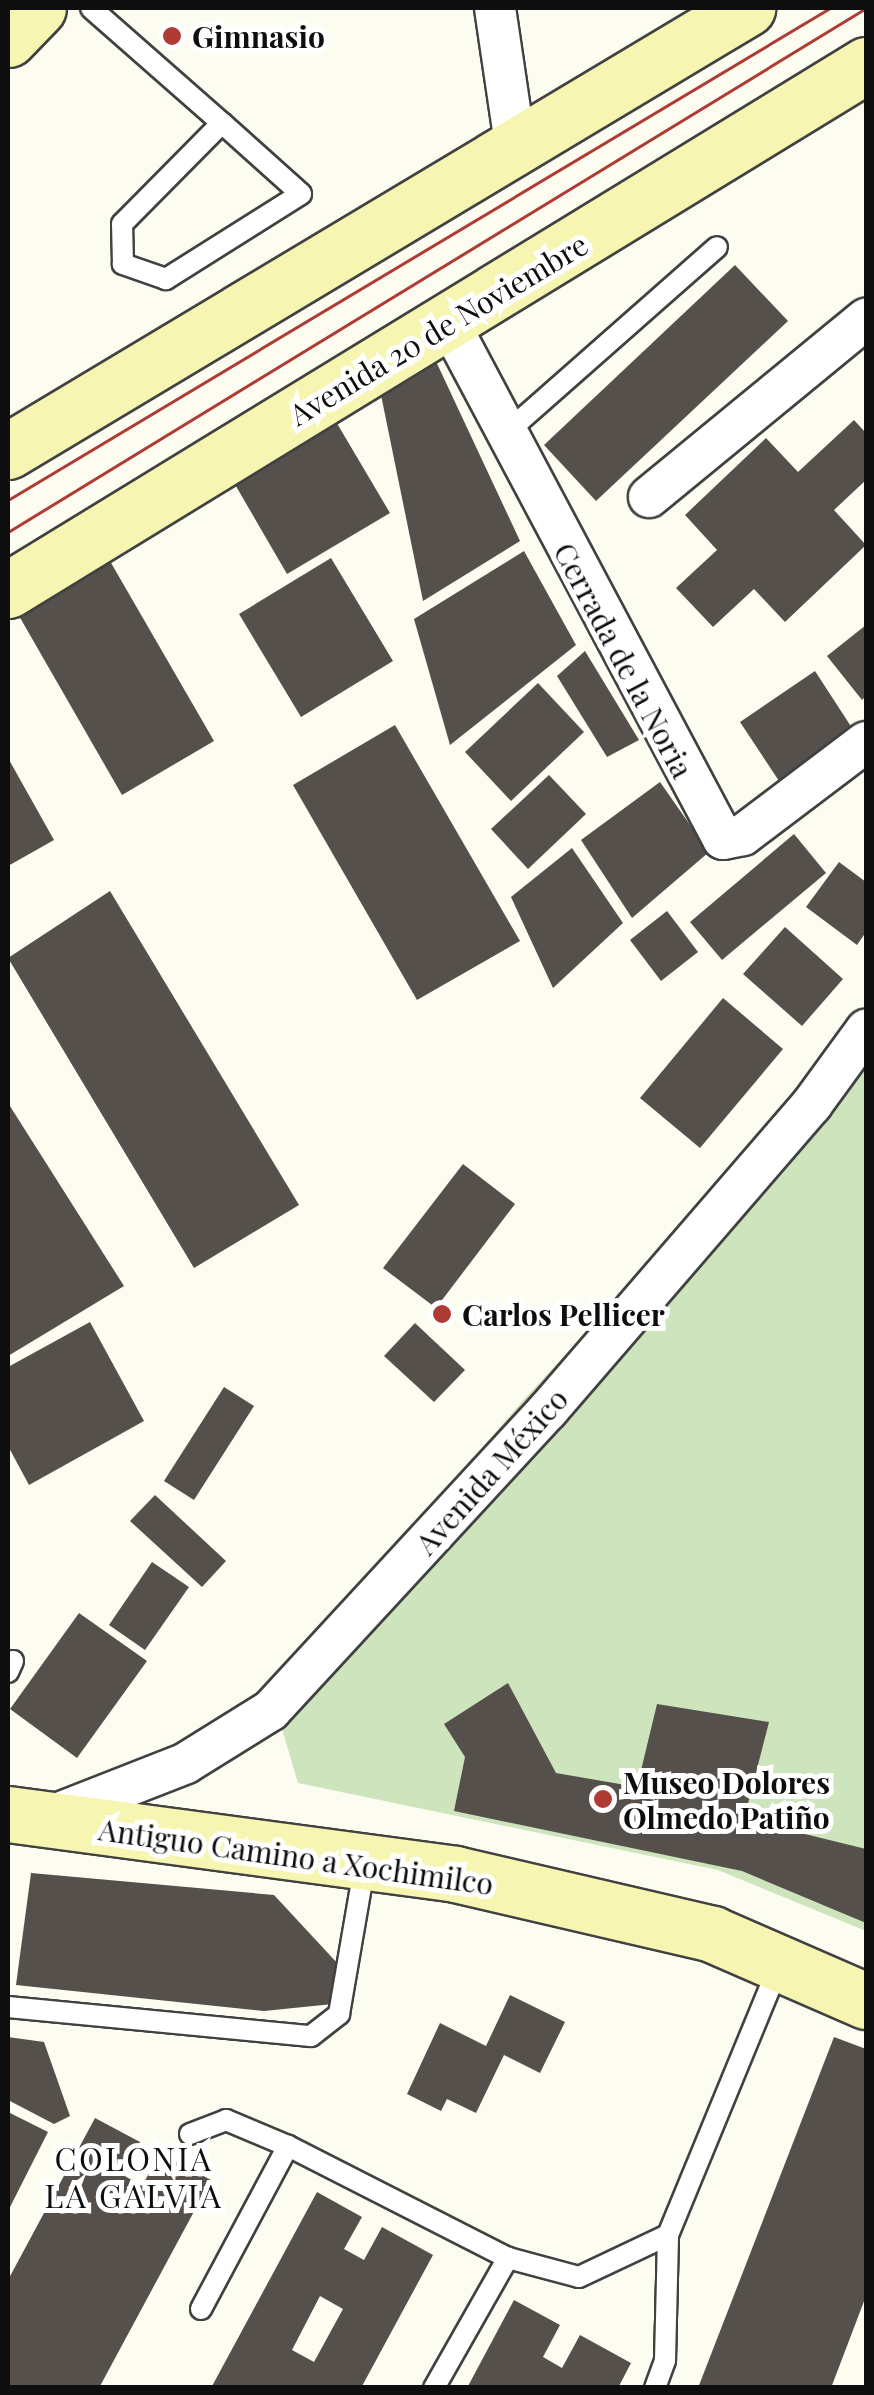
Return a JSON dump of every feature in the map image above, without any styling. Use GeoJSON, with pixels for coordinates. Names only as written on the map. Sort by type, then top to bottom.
{"type":"FeatureCollection","features":[{"type":"Feature","properties":{"kind":"main road"},"geometry":{"type":"LineString","coordinates":[[8,39],[38,8]]}},
{"type":"Feature","properties":{"kind":"main road"},"geometry":{"type":"LineString","coordinates":[[8,451],[516,150],[747,8]]}},
{"type":"Feature","properties":{"kind":"main road","name":"Avenida 20 de Noviembre"},"geometry":{"type":"LineString","coordinates":[[8,590],[866,65]]}},
{"type":"Feature","properties":{"kind":"main road","name":"Antiguo Camino a Xochimilco"},"geometry":{"type":"LineString","coordinates":[[25,1817],[454,1874],[712,1934],[866,2002]]}},
{"type":"Feature","properties":{"kind":"street"},"geometry":{"type":"LineString","coordinates":[[495,8],[516,150]]}},
{"type":"Feature","properties":{"kind":"street"},"geometry":{"type":"LineString","coordinates":[[648,496],[866,319]]}},
{"type":"Feature","properties":{"kind":"street","name":"Cerrada de la Noria"},"geometry":{"type":"LineString","coordinates":[[449,323],[723,839],[742,835],[866,742]]}},
{"type":"Feature","properties":{"kind":"street","name":"Avenida México"},"geometry":{"type":"LineString","coordinates":[[25,1817],[186,1763],[270,1710],[548,1410],[812,1104],[866,1030]]}},
{"type":"Feature","properties":{"kind":"lane"},"geometry":{"type":"LineString","coordinates":[[91,8],[222,123],[301,194],[166,279],[124,264],[122,224],[222,123]]}},
{"type":"Feature","properties":{"kind":"lane"},"geometry":{"type":"LineString","coordinates":[[506,433],[718,247]]}},
{"type":"Feature","properties":{"kind":"lane"},"geometry":{"type":"LineString","coordinates":[[8,2008],[310,2036],[339,2014],[366,1861]]}},
{"type":"Feature","properties":{"kind":"lane"},"geometry":{"type":"LineString","coordinates":[[654,2388],[665,2360],[668,2234],[779,1964]]}},
{"type":"Feature","properties":{"kind":"lane"},"geometry":{"type":"LineString","coordinates":[[190,2134],[226,2120],[288,2146],[508,2258],[579,2277],[668,2234]]}},
{"type":"Feature","properties":{"kind":"lane"},"geometry":{"type":"LineString","coordinates":[[201,2309],[288,2146]]}},
{"type":"Feature","properties":{"kind":"lane"},"geometry":{"type":"LineString","coordinates":[[434,2388],[508,2258]]}},
{"type":"Feature","properties":{"kind":"green space"},"geometry":{"type":"Polygon","coordinates":[[[866,1022],[866,1931],[718,1870],[298,1783],[271,1692],[526,1397],[811,1093],[866,1022]]]}},
{"type":"Feature","properties":{"kind":"building"},"geometry":{"type":"Polygon","coordinates":[[[735,265],[788,321],[596,501],[544,445],[735,265]]]}},
{"type":"Feature","properties":{"kind":"building"},"geometry":{"type":"Polygon","coordinates":[[[433,355],[520,541],[423,601],[380,390],[433,355]]]}},
{"type":"Feature","properties":{"kind":"building"},"geometry":{"type":"Polygon","coordinates":[[[335,420],[390,513],[287,574],[233,481],[335,420]]]}},
{"type":"Feature","properties":{"kind":"building"},"geometry":{"type":"Polygon","coordinates":[[[854,420],[866,433],[866,480],[834,510],[866,545],[785,622],[754,589],[713,627],[676,588],[717,550],[685,515],[766,438],[798,472],[854,420]]]}},
{"type":"Feature","properties":{"kind":"building"},"geometry":{"type":"Polygon","coordinates":[[[103,549],[214,741],[122,795],[11,602],[103,549]]]}},
{"type":"Feature","properties":{"kind":"building"},"geometry":{"type":"Polygon","coordinates":[[[524,551],[576,645],[450,745],[414,619],[524,551]]]}},
{"type":"Feature","properties":{"kind":"building"},"geometry":{"type":"Polygon","coordinates":[[[331,558],[393,661],[301,717],[239,614],[331,558]]]}},
{"type":"Feature","properties":{"kind":"building"},"geometry":{"type":"Polygon","coordinates":[[[866,625],[866,696],[862,700],[827,656],[866,625]]]}},
{"type":"Feature","properties":{"kind":"building"},"geometry":{"type":"Polygon","coordinates":[[[585,651],[639,740],[607,757],[557,676],[585,651]]]}},
{"type":"Feature","properties":{"kind":"building"},"geometry":{"type":"Polygon","coordinates":[[[815,671],[854,731],[779,781],[740,722],[815,671]]]}},
{"type":"Feature","properties":{"kind":"building"},"geometry":{"type":"Polygon","coordinates":[[[538,683],[584,732],[511,801],[465,752],[538,683]]]}},
{"type":"Feature","properties":{"kind":"building"},"geometry":{"type":"Polygon","coordinates":[[[395,725],[520,941],[417,1000],[293,785],[395,725]]]}},
{"type":"Feature","properties":{"kind":"building"},"geometry":{"type":"Polygon","coordinates":[[[8,758],[54,840],[8,866],[8,758]]]}},
{"type":"Feature","properties":{"kind":"building"},"geometry":{"type":"Polygon","coordinates":[[[549,775],[586,814],[528,869],[491,829],[549,775]]]}},
{"type":"Feature","properties":{"kind":"building"},"geometry":{"type":"Polygon","coordinates":[[[660,782],[709,852],[632,918],[581,840],[660,782]]]}},
{"type":"Feature","properties":{"kind":"building"},"geometry":{"type":"Polygon","coordinates":[[[794,834],[826,873],[722,960],[690,922],[794,834]]]}},
{"type":"Feature","properties":{"kind":"building"},"geometry":{"type":"Polygon","coordinates":[[[572,848],[623,923],[553,988],[511,897],[572,848]]]}},
{"type":"Feature","properties":{"kind":"building"},"geometry":{"type":"Polygon","coordinates":[[[839,862],[866,882],[866,932],[857,945],[806,907],[839,862]]]}},
{"type":"Feature","properties":{"kind":"building"},"geometry":{"type":"Polygon","coordinates":[[[110,891],[299,1205],[194,1268],[8,958],[110,891]]]}},
{"type":"Feature","properties":{"kind":"building"},"geometry":{"type":"Polygon","coordinates":[[[667,911],[698,952],[661,981],[630,940],[667,911]]]}},
{"type":"Feature","properties":{"kind":"building"},"geometry":{"type":"Polygon","coordinates":[[[785,927],[843,979],[802,1026],[743,974],[785,927]]]}},
{"type":"Feature","properties":{"kind":"building"},"geometry":{"type":"Polygon","coordinates":[[[723,998],[783,1049],[700,1148],[640,1098],[723,998]]]}},
{"type":"Feature","properties":{"kind":"building"},"geometry":{"type":"Polygon","coordinates":[[[8,1103],[124,1286],[8,1356],[8,1103]]]}},
{"type":"Feature","properties":{"kind":"building"},"geometry":{"type":"Polygon","coordinates":[[[463,1164],[515,1204],[436,1308],[383,1268],[463,1164]]]}},
{"type":"Feature","properties":{"kind":"building"},"geometry":{"type":"Polygon","coordinates":[[[90,1322],[144,1421],[29,1485],[8,1446],[8,1367],[90,1322]]]}},
{"type":"Feature","properties":{"kind":"building"},"geometry":{"type":"Polygon","coordinates":[[[415,1323],[465,1370],[434,1402],[384,1356],[415,1323]]]}},
{"type":"Feature","properties":{"kind":"building"},"geometry":{"type":"Polygon","coordinates":[[[224,1387],[254,1406],[194,1500],[164,1481],[224,1387]]]}},
{"type":"Feature","properties":{"kind":"building"},"geometry":{"type":"Polygon","coordinates":[[[155,1495],[226,1561],[202,1587],[130,1521],[155,1495]]]}},
{"type":"Feature","properties":{"kind":"building"},"geometry":{"type":"Polygon","coordinates":[[[152,1562],[189,1587],[145,1650],[109,1625],[152,1562]]]}},
{"type":"Feature","properties":{"kind":"building"},"geometry":{"type":"Polygon","coordinates":[[[79,1613],[147,1661],[77,1758],[10,1709],[79,1613]]]}},
{"type":"Feature","properties":{"kind":"building","name":"Museo Dolores Olmedo Patiño"},"geometry":{"type":"Polygon","coordinates":[[[508,1683],[556,1773],[637,1787],[657,1704],[769,1722],[744,1819],[866,1849],[866,1923],[742,1871],[454,1811],[465,1757],[444,1724],[508,1683]]]}},
{"type":"Feature","properties":{"kind":"building"},"geometry":{"type":"Polygon","coordinates":[[[31,1873],[274,1895],[339,1965],[333,2004],[264,2011],[16,1985],[31,1873]]]}},
{"type":"Feature","properties":{"kind":"building"},"geometry":{"type":"Polygon","coordinates":[[[510,1995],[565,2022],[540,2073],[504,2055],[476,2113],[447,2099],[441,2111],[407,2094],[440,2023],[486,2046],[510,1995]]]}},
{"type":"Feature","properties":{"kind":"building"},"geometry":{"type":"Polygon","coordinates":[[[8,2037],[44,2042],[70,2116],[54,2124],[8,2100],[8,2037]]]}},
{"type":"Feature","properties":{"kind":"building"},"geometry":{"type":"Polygon","coordinates":[[[834,2037],[866,2049],[866,2296],[831,2388],[698,2388],[834,2037]]]}},
{"type":"Feature","properties":{"kind":"building"},"geometry":{"type":"Polygon","coordinates":[[[8,2112],[48,2132],[8,2211],[8,2112]]]}},
{"type":"Feature","properties":{"kind":"building"},"geometry":{"type":"Polygon","coordinates":[[[95,2118],[140,2142],[123,2175],[142,2186],[160,2153],[211,2180],[99,2388],[8,2388],[8,2280],[95,2118]]]}},
{"type":"Feature","properties":{"kind":"building"},"geometry":{"type":"Polygon","coordinates":[[[317,2192],[362,2217],[344,2249],[364,2260],[382,2227],[433,2255],[361,2388],[211,2388],[317,2192]],[[320,2296],[292,2350],[314,2362],[343,2309],[320,2296]]]}},
{"type":"Feature","properties":{"kind":"building"},"geometry":{"type":"Polygon","coordinates":[[[514,2300],[560,2325],[543,2357],[562,2368],[580,2335],[631,2363],[618,2388],[467,2388],[514,2300]]]}},
{"type":"Feature","properties":{"kind":"tram line"},"geometry":{"type":"LineString","coordinates":[[8,500],[830,8]]}},
{"type":"Feature","properties":{"kind":"tram line"},"geometry":{"type":"LineString","coordinates":[[8,532],[866,8]]}},
{"type":"Feature","properties":{"kind":"place","name":"Gimnasio"},"geometry":{"type":"Point","coordinates":[172,36]}},
{"type":"Feature","properties":{"kind":"place","name":"Carlos Pellicer"},"geometry":{"type":"Point","coordinates":[442,1314]}},
{"type":"Feature","properties":{"kind":"place","name":"Museo Dolores Olmedo Patiño"},"geometry":{"type":"Point","coordinates":[603,1799]}},
{"type":"Feature","properties":{"kind":"district","name":"COLONIA LA GALVIA"},"geometry":{"type":"Point","coordinates":[134,2178]}}]}
